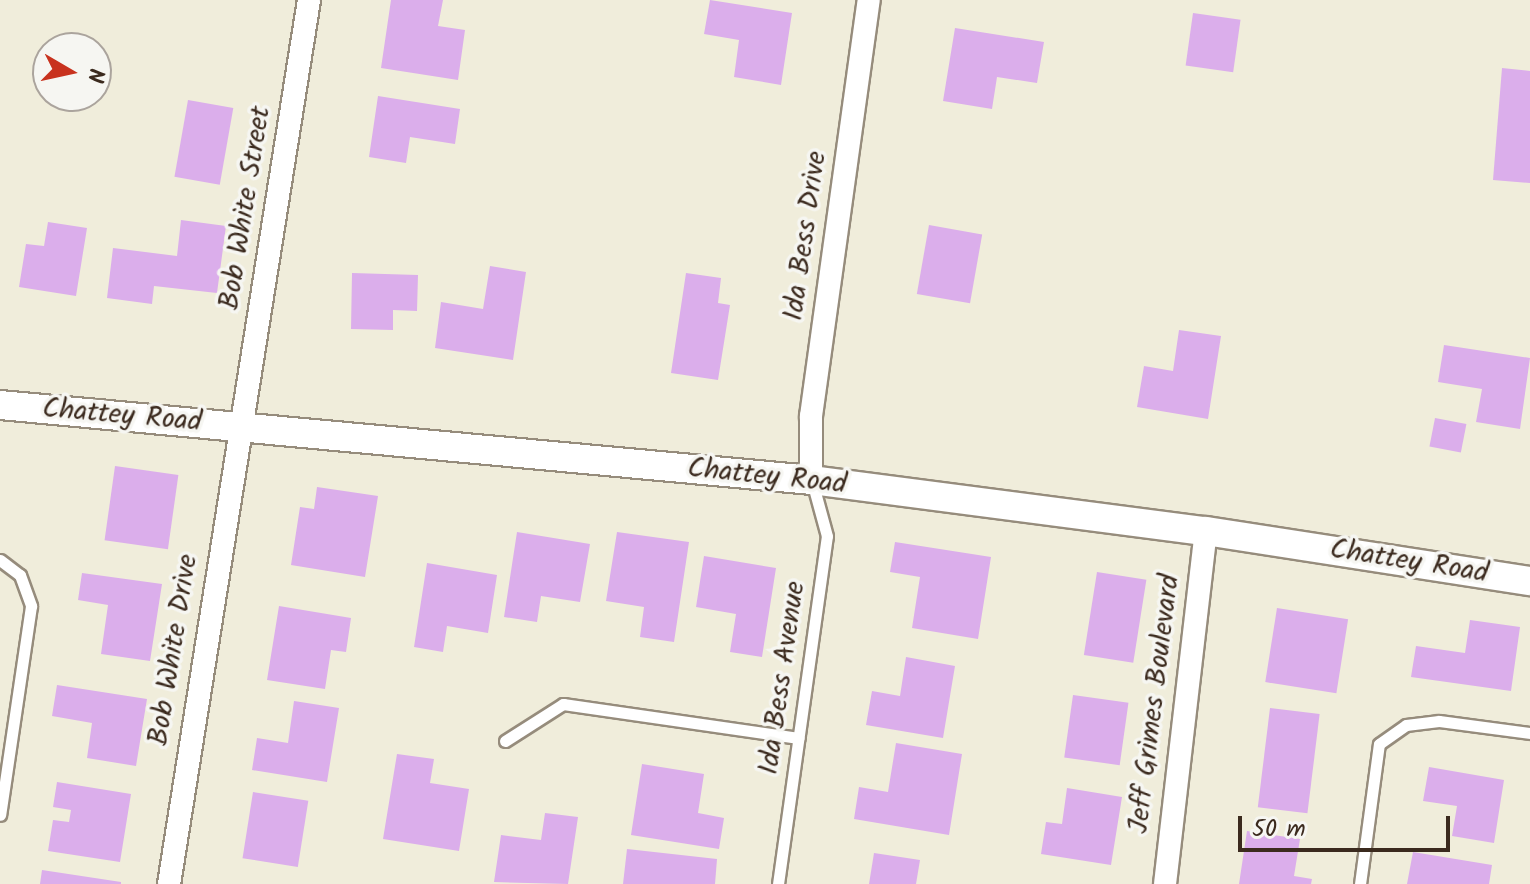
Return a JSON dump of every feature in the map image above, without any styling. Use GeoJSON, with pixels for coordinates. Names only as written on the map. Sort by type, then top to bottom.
{"type":"FeatureCollection","features":[{"type":"Feature","properties":{"kind":"street","name":"Bob White Street"},"geometry":{"type":"LineString","coordinates":[[241,426],[309,0]]}},
{"type":"Feature","properties":{"kind":"street","name":"Ida Bess Drive"},"geometry":{"type":"LineString","coordinates":[[811,480],[811,416],[869,0]]}},
{"type":"Feature","properties":{"kind":"street","name":"Chattey Road"},"geometry":{"type":"LineString","coordinates":[[0,405],[811,480],[1206,531],[1530,581]]}},
{"type":"Feature","properties":{"kind":"street","name":"Bob White Drive"},"geometry":{"type":"LineString","coordinates":[[169,884],[241,426]]}},
{"type":"Feature","properties":{"kind":"street","name":"Jeff Grimes Boulevard"},"geometry":{"type":"LineString","coordinates":[[1165,884],[1206,531]]}},
{"type":"Feature","properties":{"kind":"lane","name":"Ida Bess Avenue"},"geometry":{"type":"LineString","coordinates":[[778,884],[827,536],[811,480]]}},
{"type":"Feature","properties":{"kind":"lane"},"geometry":{"type":"LineString","coordinates":[[0,560],[20,575],[31,606],[0,815]]}},
{"type":"Feature","properties":{"kind":"lane"},"geometry":{"type":"LineString","coordinates":[[505,741],[563,704],[799,738]]}},
{"type":"Feature","properties":{"kind":"lane"},"geometry":{"type":"LineString","coordinates":[[1360,884],[1379,744],[1406,725],[1439,721],[1530,733]]}},
{"type":"Feature","properties":{"kind":"building"},"geometry":{"type":"Polygon","coordinates":[[[391,0],[443,0],[438,26],[465,30],[458,80],[381,68],[391,0]]]}},
{"type":"Feature","properties":{"kind":"building"},"geometry":{"type":"Polygon","coordinates":[[[710,0],[792,13],[781,85],[734,77],[739,40],[704,34],[710,0]]]}},
{"type":"Feature","properties":{"kind":"building"},"geometry":{"type":"Polygon","coordinates":[[[1193,13],[1241,20],[1233,72],[1186,65],[1193,13]]]}},
{"type":"Feature","properties":{"kind":"building"},"geometry":{"type":"Polygon","coordinates":[[[955,28],[1044,42],[1037,83],[997,77],[992,109],[943,101],[955,28]]]}},
{"type":"Feature","properties":{"kind":"building"},"geometry":{"type":"Polygon","coordinates":[[[1502,68],[1530,71],[1530,183],[1493,180],[1502,68]]]}},
{"type":"Feature","properties":{"kind":"building"},"geometry":{"type":"Polygon","coordinates":[[[378,96],[460,109],[455,144],[410,137],[406,163],[369,157],[378,96]]]}},
{"type":"Feature","properties":{"kind":"building"},"geometry":{"type":"Polygon","coordinates":[[[188,100],[233,108],[220,185],[174,177],[188,100]]]}},
{"type":"Feature","properties":{"kind":"building"},"geometry":{"type":"Polygon","coordinates":[[[181,220],[226,226],[217,293],[154,286],[152,304],[107,298],[113,248],[177,256],[181,220]]]}},
{"type":"Feature","properties":{"kind":"building"},"geometry":{"type":"Polygon","coordinates":[[[48,222],[87,228],[76,296],[19,287],[26,244],[44,246],[48,222]]]}},
{"type":"Feature","properties":{"kind":"building"},"geometry":{"type":"Polygon","coordinates":[[[929,225],[982,234],[970,303],[917,294],[929,225]]]}},
{"type":"Feature","properties":{"kind":"building"},"geometry":{"type":"Polygon","coordinates":[[[490,266],[526,272],[513,360],[435,348],[441,302],[483,309],[490,266]]]}},
{"type":"Feature","properties":{"kind":"building"},"geometry":{"type":"Polygon","coordinates":[[[352,273],[418,275],[417,311],[393,310],[393,330],[351,329],[352,273]]]}},
{"type":"Feature","properties":{"kind":"building"},"geometry":{"type":"Polygon","coordinates":[[[686,273],[721,278],[718,303],[730,305],[718,380],[671,373],[686,273]]]}},
{"type":"Feature","properties":{"kind":"building"},"geometry":{"type":"Polygon","coordinates":[[[1179,330],[1221,336],[1208,419],[1137,407],[1144,366],[1173,371],[1179,330]]]}},
{"type":"Feature","properties":{"kind":"building"},"geometry":{"type":"Polygon","coordinates":[[[1444,345],[1530,358],[1520,429],[1476,422],[1482,389],[1438,382],[1444,345]]]}},
{"type":"Feature","properties":{"kind":"building"},"geometry":{"type":"Polygon","coordinates":[[[1435,418],[1466,424],[1461,453],[1429,446],[1435,418]]]}},
{"type":"Feature","properties":{"kind":"building"},"geometry":{"type":"Polygon","coordinates":[[[115,466],[178,475],[168,549],[105,540],[115,466]]]}},
{"type":"Feature","properties":{"kind":"building"},"geometry":{"type":"Polygon","coordinates":[[[317,487],[378,496],[365,577],[291,565],[300,507],[314,509],[317,487]]]}},
{"type":"Feature","properties":{"kind":"building"},"geometry":{"type":"Polygon","coordinates":[[[517,532],[590,544],[580,602],[541,596],[537,622],[504,617],[517,532]]]}},
{"type":"Feature","properties":{"kind":"building"},"geometry":{"type":"Polygon","coordinates":[[[617,532],[689,542],[674,642],[640,637],[644,607],[606,601],[617,532]]]}},
{"type":"Feature","properties":{"kind":"building"},"geometry":{"type":"Polygon","coordinates":[[[895,542],[991,557],[978,639],[912,628],[920,577],[890,572],[895,542]]]}},
{"type":"Feature","properties":{"kind":"building"},"geometry":{"type":"Polygon","coordinates":[[[704,556],[776,568],[762,657],[730,652],[736,614],[696,607],[704,556]]]}},
{"type":"Feature","properties":{"kind":"building"},"geometry":{"type":"Polygon","coordinates":[[[427,563],[497,575],[488,633],[447,626],[443,652],[414,647],[427,563]]]}},
{"type":"Feature","properties":{"kind":"building"},"geometry":{"type":"Polygon","coordinates":[[[1097,572],[1146,580],[1133,663],[1084,655],[1097,572]]]}},
{"type":"Feature","properties":{"kind":"building"},"geometry":{"type":"Polygon","coordinates":[[[82,573],[162,584],[150,661],[101,654],[108,605],[78,600],[82,573]]]}},
{"type":"Feature","properties":{"kind":"building"},"geometry":{"type":"Polygon","coordinates":[[[279,606],[351,618],[346,652],[331,650],[325,689],[267,680],[279,606]]]}},
{"type":"Feature","properties":{"kind":"building"},"geometry":{"type":"Polygon","coordinates":[[[1277,608],[1348,619],[1336,693],[1265,682],[1277,608]]]}},
{"type":"Feature","properties":{"kind":"building"},"geometry":{"type":"Polygon","coordinates":[[[1470,620],[1520,627],[1511,691],[1411,677],[1416,646],[1465,653],[1470,620]]]}},
{"type":"Feature","properties":{"kind":"building"},"geometry":{"type":"Polygon","coordinates":[[[906,657],[955,666],[943,738],[866,725],[872,691],[900,696],[906,657]]]}},
{"type":"Feature","properties":{"kind":"building"},"geometry":{"type":"Polygon","coordinates":[[[57,685],[147,699],[136,766],[87,758],[92,723],[52,716],[57,685]]]}},
{"type":"Feature","properties":{"kind":"building"},"geometry":{"type":"Polygon","coordinates":[[[1073,695],[1128,703],[1120,765],[1064,757],[1073,695]]]}},
{"type":"Feature","properties":{"kind":"building"},"geometry":{"type":"Polygon","coordinates":[[[294,701],[339,708],[327,782],[252,770],[257,738],[288,743],[294,701]]]}},
{"type":"Feature","properties":{"kind":"building"},"geometry":{"type":"Polygon","coordinates":[[[1270,708],[1320,714],[1307,813],[1258,807],[1270,708]]]}},
{"type":"Feature","properties":{"kind":"building"},"geometry":{"type":"Polygon","coordinates":[[[896,743],[962,754],[949,835],[854,819],[859,787],[888,792],[896,743]]]}},
{"type":"Feature","properties":{"kind":"building"},"geometry":{"type":"Polygon","coordinates":[[[397,754],[434,759],[430,783],[469,789],[459,851],[383,839],[397,754]]]}},
{"type":"Feature","properties":{"kind":"building"},"geometry":{"type":"Polygon","coordinates":[[[642,764],[704,774],[698,813],[724,818],[719,849],[631,835],[642,764]]]}},
{"type":"Feature","properties":{"kind":"building"},"geometry":{"type":"Polygon","coordinates":[[[1429,767],[1504,780],[1494,843],[1452,836],[1457,806],[1423,801],[1429,767]]]}},
{"type":"Feature","properties":{"kind":"building"},"geometry":{"type":"Polygon","coordinates":[[[57,782],[131,794],[120,862],[48,851],[53,820],[69,822],[71,810],[53,807],[57,782]]]}},
{"type":"Feature","properties":{"kind":"building"},"geometry":{"type":"Polygon","coordinates":[[[1067,788],[1122,797],[1111,865],[1041,854],[1046,822],[1062,824],[1067,788]]]}},
{"type":"Feature","properties":{"kind":"building"},"geometry":{"type":"Polygon","coordinates":[[[253,792],[308,801],[298,867],[243,858],[253,792]]]}},
{"type":"Feature","properties":{"kind":"building"},"geometry":{"type":"Polygon","coordinates":[[[545,813],[578,817],[568,884],[494,882],[501,835],[541,840],[545,813]]]}},
{"type":"Feature","properties":{"kind":"building"},"geometry":{"type":"Polygon","coordinates":[[[1247,831],[1300,839],[1294,876],[1312,879],[1311,884],[1239,884],[1247,831]]]}},
{"type":"Feature","properties":{"kind":"building"},"geometry":{"type":"Polygon","coordinates":[[[627,849],[717,859],[715,884],[623,884],[627,849]]]}},
{"type":"Feature","properties":{"kind":"building"},"geometry":{"type":"Polygon","coordinates":[[[1413,852],[1492,865],[1489,884],[1407,884],[1413,852]]]}},
{"type":"Feature","properties":{"kind":"building"},"geometry":{"type":"Polygon","coordinates":[[[874,853],[920,860],[916,884],[869,884],[874,853]]]}},
{"type":"Feature","properties":{"kind":"building"},"geometry":{"type":"Polygon","coordinates":[[[42,870],[121,882],[121,884],[40,884],[42,870]]]}}]}
